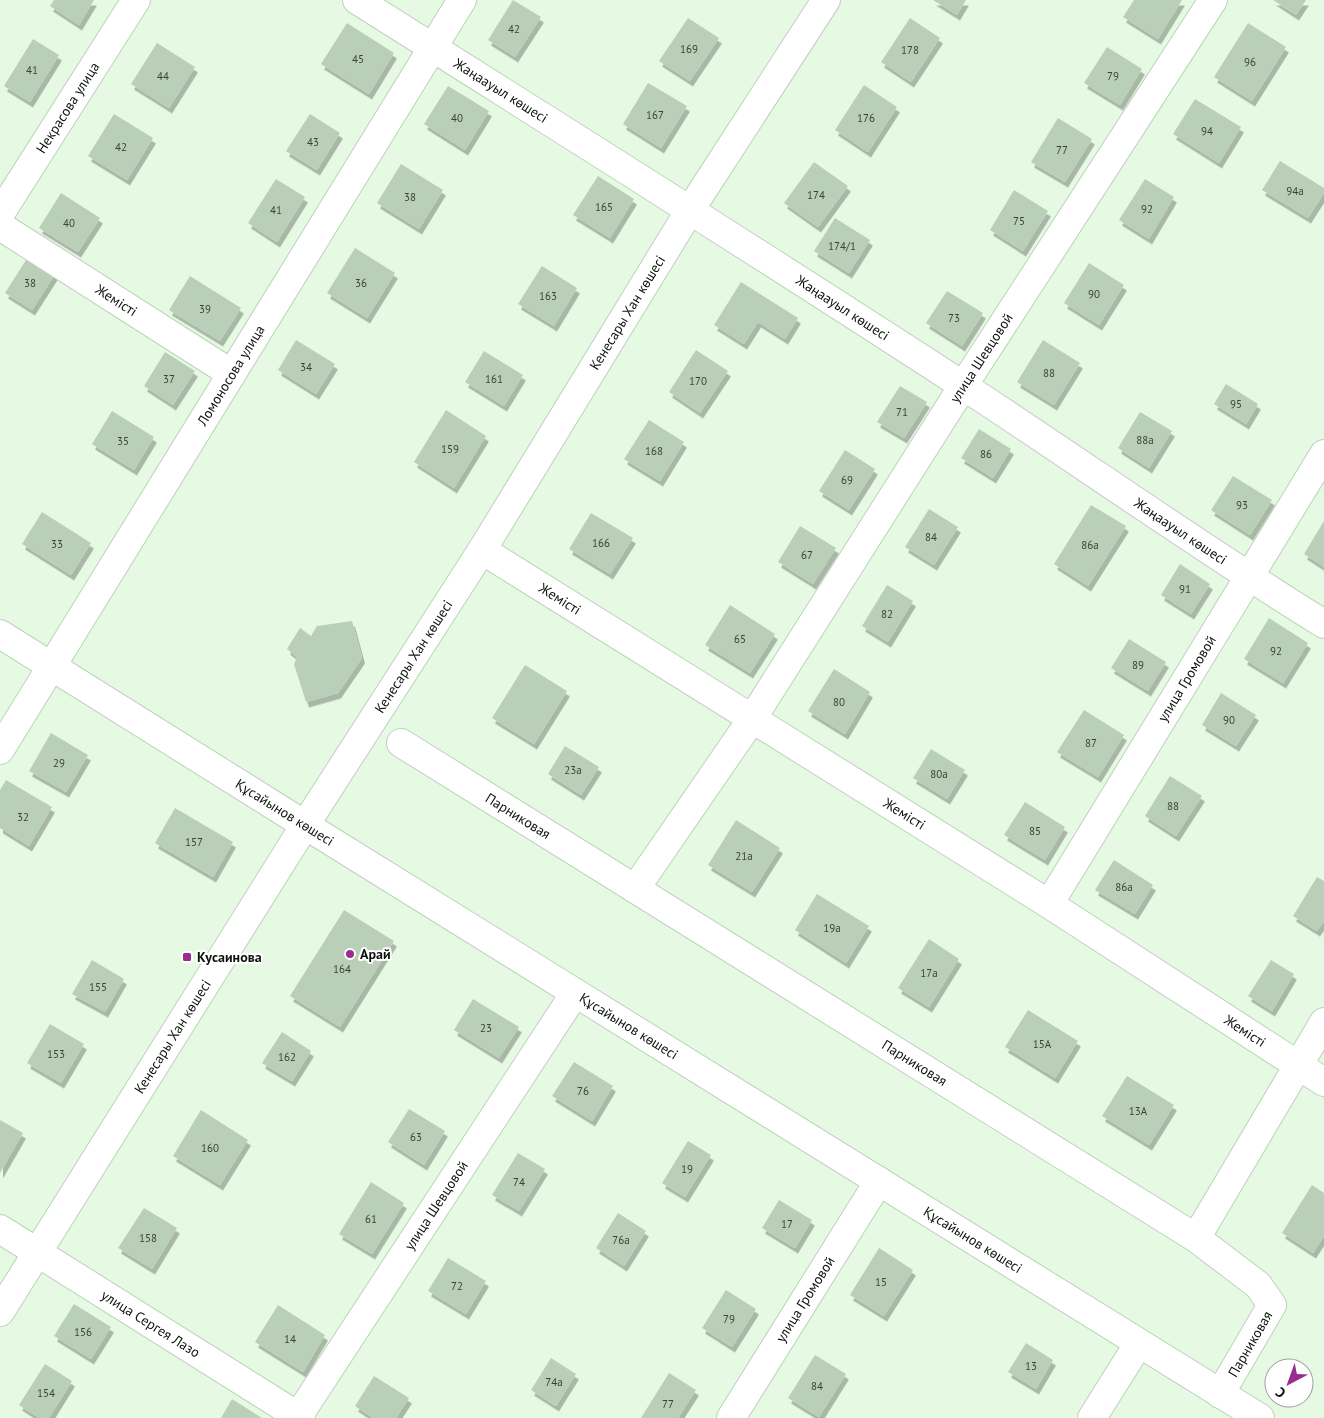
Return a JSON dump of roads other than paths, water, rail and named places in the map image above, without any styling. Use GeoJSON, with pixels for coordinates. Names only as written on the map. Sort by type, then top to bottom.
{"type":"FeatureCollection","features":[{"type":"Feature","properties":{"kind":"street","name":"Некрасова улица"},"geometry":{"type":"LineString","coordinates":[[0,214],[136,0]]}},
{"type":"Feature","properties":{"kind":"street","name":"Жаңаауыл көшесі"},"geometry":{"type":"LineString","coordinates":[[357,0],[964,386],[1248,577],[1324,624]]}},
{"type":"Feature","properties":{"kind":"street","name":"Ломоносова улица"},"geometry":{"type":"LineString","coordinates":[[0,750],[53,667],[462,0]]}},
{"type":"Feature","properties":{"kind":"street","name":"Кенесары Хан көшесі"},"geometry":{"type":"LineString","coordinates":[[0,1312],[305,825],[482,550],[690,210],[826,0]]}},
{"type":"Feature","properties":{"kind":"street","name":"улица Шевцовой"},"geometry":{"type":"LineString","coordinates":[[752,719],[1213,0]]}},
{"type":"Feature","properties":{"kind":"street","name":"Жемісті"},"geometry":{"type":"LineString","coordinates":[[0,226],[232,374]]}},
{"type":"Feature","properties":{"kind":"street","name":"улица Громовой"},"geometry":{"type":"LineString","coordinates":[[1049,904],[1324,454]]}},
{"type":"Feature","properties":{"kind":"street","name":"Жемісті"},"geometry":{"type":"LineString","coordinates":[[482,550],[1049,904],[1324,1082]]}},
{"type":"Feature","properties":{"kind":"street","name":"Құсайынов көшесі"},"geometry":{"type":"LineString","coordinates":[[0,634],[1260,1418]]}},
{"type":"Feature","properties":{"kind":"street"},"geometry":{"type":"LineString","coordinates":[[635,889],[752,719]]}},
{"type":"Feature","properties":{"kind":"street","name":"Парниковая"},"geometry":{"type":"LineString","coordinates":[[401,743],[1196,1238],[1258,1285],[1272,1305],[1220,1394]]}},
{"type":"Feature","properties":{"kind":"street","name":"улица Шевцовой"},"geometry":{"type":"LineString","coordinates":[[298,1417],[576,994]]}},
{"type":"Feature","properties":{"kind":"street"},"geometry":{"type":"LineString","coordinates":[[1196,1238],[1324,1022]]}},
{"type":"Feature","properties":{"kind":"street","name":"улица Громовой"},"geometry":{"type":"LineString","coordinates":[[731,1418],[879,1181]]}},
{"type":"Feature","properties":{"kind":"street","name":"улица Сергея Лазо"},"geometry":{"type":"LineString","coordinates":[[0,1229],[298,1417]]}},
{"type":"Feature","properties":{"kind":"street"},"geometry":{"type":"LineString","coordinates":[[1092,1418],[1139,1343]]}},
{"type":"Feature","properties":{"kind":"place","name":"Арай"},"geometry":{"type":"Point","coordinates":[350,954]}},
{"type":"Feature","properties":{"kind":"place","name":"Кусаинова"},"geometry":{"type":"Point","coordinates":[187,957]}}]}
